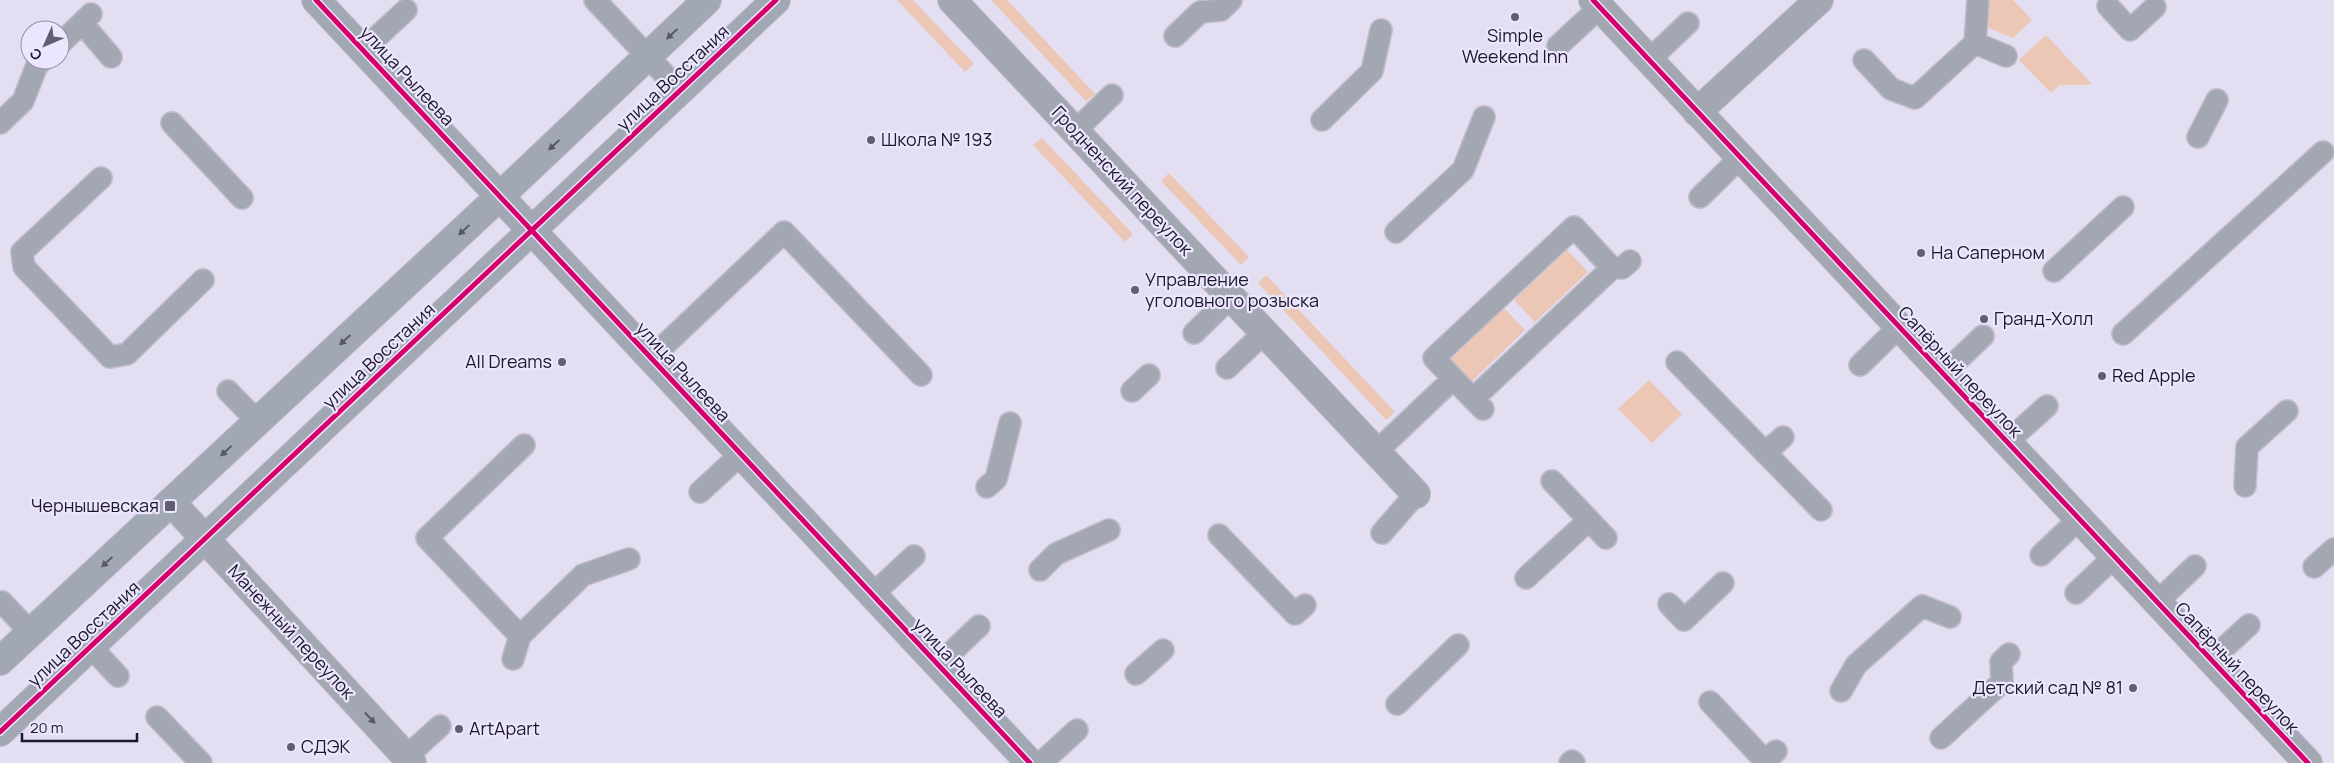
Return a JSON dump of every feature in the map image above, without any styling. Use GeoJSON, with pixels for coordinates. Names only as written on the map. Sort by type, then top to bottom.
{"type":"FeatureCollection","features":[{"type":"Feature","properties":{"kind":"street","name":"улица Рылеева"},"geometry":{"type":"LineString","coordinates":[[316,0],[1030,763]]}},
{"type":"Feature","properties":{"kind":"street","name":"улица Восстания"},"geometry":{"type":"LineString","coordinates":[[0,661],[500,196],[707,0]]}},
{"type":"Feature","properties":{"kind":"street","name":"улица Восстания"},"geometry":{"type":"LineString","coordinates":[[0,732],[776,0]]}},
{"type":"Feature","properties":{"kind":"street","name":"Гродненский переулок"},"geometry":{"type":"LineString","coordinates":[[952,0],[1416,494]]}},
{"type":"Feature","properties":{"kind":"street","name":"Сапёрный переулок"},"geometry":{"type":"LineString","coordinates":[[1596,4],[2308,763]]}},
{"type":"Feature","properties":{"kind":"street"},"geometry":{"type":"LineString","coordinates":[[1697,112],[1817,6]]}},
{"type":"Feature","properties":{"kind":"street","name":"Манежный переулок"},"geometry":{"type":"LineString","coordinates":[[171,502],[409,760]]}},
{"type":"Feature","properties":{"kind":"lane"},"geometry":{"type":"LineString","coordinates":[[595,0],[680,91]]}},
{"type":"Feature","properties":{"kind":"lane"},"geometry":{"type":"LineString","coordinates":[[1175,36],[1200,12],[1220,10],[1231,0]]}},
{"type":"Feature","properties":{"kind":"lane"},"geometry":{"type":"LineString","coordinates":[[1864,60],[1891,89],[1915,98],[1975,43],[1978,0]]}},
{"type":"Feature","properties":{"kind":"lane"},"geometry":{"type":"LineString","coordinates":[[1558,46],[1596,4]]}},
{"type":"Feature","properties":{"kind":"lane"},"geometry":{"type":"LineString","coordinates":[[2108,6],[2130,30],[2155,6]]}},
{"type":"Feature","properties":{"kind":"lane"},"geometry":{"type":"LineString","coordinates":[[363,50],[406,10]]}},
{"type":"Feature","properties":{"kind":"lane"},"geometry":{"type":"LineString","coordinates":[[70,34],[86,19],[111,57]]}},
{"type":"Feature","properties":{"kind":"lane"},"geometry":{"type":"LineString","coordinates":[[1649,60],[1688,24]]}},
{"type":"Feature","properties":{"kind":"lane"},"geometry":{"type":"LineString","coordinates":[[1322,120],[1372,71],[1381,30]]}},
{"type":"Feature","properties":{"kind":"lane"},"geometry":{"type":"LineString","coordinates":[[1975,43],[2006,56]]}},
{"type":"Feature","properties":{"kind":"lane"},"geometry":{"type":"LineString","coordinates":[[0,123],[24,100],[35,70]]}},
{"type":"Feature","properties":{"kind":"lane"},"geometry":{"type":"LineString","coordinates":[[1075,131],[1112,95]]}},
{"type":"Feature","properties":{"kind":"lane"},"geometry":{"type":"LineString","coordinates":[[2198,137],[2217,100]]}},
{"type":"Feature","properties":{"kind":"lane"},"geometry":{"type":"LineString","coordinates":[[1396,232],[1463,170],[1484,117]]}},
{"type":"Feature","properties":{"kind":"lane"},"geometry":{"type":"LineString","coordinates":[[172,123],[242,198]]}},
{"type":"Feature","properties":{"kind":"lane"},"geometry":{"type":"LineString","coordinates":[[2123,334],[2323,152]]}},
{"type":"Feature","properties":{"kind":"lane"},"geometry":{"type":"LineString","coordinates":[[1700,197],[1740,158]]}},
{"type":"Feature","properties":{"kind":"lane"},"geometry":{"type":"LineString","coordinates":[[101,178],[22,252],[24,267],[110,357],[127,354],[166,327],[203,280]]}},
{"type":"Feature","properties":{"kind":"lane"},"geometry":{"type":"LineString","coordinates":[[2054,270],[2123,207]]}},
{"type":"Feature","properties":{"kind":"lane"},"geometry":{"type":"LineString","coordinates":[[1574,227],[1621,264],[1478,404],[1453,378],[1434,358],[1574,227]]}},
{"type":"Feature","properties":{"kind":"lane"},"geometry":{"type":"LineString","coordinates":[[651,358],[784,232],[921,375]]}},
{"type":"Feature","properties":{"kind":"lane"},"geometry":{"type":"LineString","coordinates":[[1194,333],[1232,297]]}},
{"type":"Feature","properties":{"kind":"lane"},"geometry":{"type":"LineString","coordinates":[[1860,365],[1899,327]]}},
{"type":"Feature","properties":{"kind":"lane"},"geometry":{"type":"LineString","coordinates":[[1227,368],[1264,333]]}},
{"type":"Feature","properties":{"kind":"lane"},"geometry":{"type":"LineString","coordinates":[[1943,374],[1983,336]]}},
{"type":"Feature","properties":{"kind":"lane"},"geometry":{"type":"LineString","coordinates":[[1677,362],[1821,510]]}},
{"type":"Feature","properties":{"kind":"lane"},"geometry":{"type":"LineString","coordinates":[[1132,391],[1149,375]]}},
{"type":"Feature","properties":{"kind":"lane"},"geometry":{"type":"LineString","coordinates":[[1376,452],[1453,378]]}},
{"type":"Feature","properties":{"kind":"lane"},"geometry":{"type":"LineString","coordinates":[[228,391],[258,422]]}},
{"type":"Feature","properties":{"kind":"lane"},"geometry":{"type":"LineString","coordinates":[[2007,442],[2046,406]]}},
{"type":"Feature","properties":{"kind":"lane"},"geometry":{"type":"LineString","coordinates":[[2245,486],[2247,447],[2287,411]]}},
{"type":"Feature","properties":{"kind":"lane"},"geometry":{"type":"LineString","coordinates":[[987,487],[996,480],[1010,423]]}},
{"type":"Feature","properties":{"kind":"lane"},"geometry":{"type":"LineString","coordinates":[[1765,453],[1783,437]]}},
{"type":"Feature","properties":{"kind":"lane"},"geometry":{"type":"LineString","coordinates":[[520,636],[427,538],[524,445]]}},
{"type":"Feature","properties":{"kind":"lane"},"geometry":{"type":"LineString","coordinates":[[700,492],[741,454]]}},
{"type":"Feature","properties":{"kind":"lane"},"geometry":{"type":"LineString","coordinates":[[1552,481],[1606,538]]}},
{"type":"Feature","properties":{"kind":"lane"},"geometry":{"type":"LineString","coordinates":[[1382,533],[1416,494]]}},
{"type":"Feature","properties":{"kind":"lane"},"geometry":{"type":"LineString","coordinates":[[2041,555],[2079,519]]}},
{"type":"Feature","properties":{"kind":"lane"},"geometry":{"type":"LineString","coordinates":[[1526,578],[1589,520]]}},
{"type":"Feature","properties":{"kind":"lane"},"geometry":{"type":"LineString","coordinates":[[1040,570],[1056,554],[1109,530]]}},
{"type":"Feature","properties":{"kind":"lane"},"geometry":{"type":"LineString","coordinates":[[1219,535],[1295,614],[1305,605]]}},
{"type":"Feature","properties":{"kind":"lane"},"geometry":{"type":"LineString","coordinates":[[2314,567],[2334,549]]}},
{"type":"Feature","properties":{"kind":"lane"},"geometry":{"type":"LineString","coordinates":[[872,595],[914,556]]}},
{"type":"Feature","properties":{"kind":"lane"},"geometry":{"type":"LineString","coordinates":[[2076,593],[2114,557]]}},
{"type":"Feature","properties":{"kind":"lane"},"geometry":{"type":"LineString","coordinates":[[512,659],[520,636],[584,575],[629,560]]}},
{"type":"Feature","properties":{"kind":"lane"},"geometry":{"type":"LineString","coordinates":[[2157,602],[2195,566]]}},
{"type":"Feature","properties":{"kind":"lane"},"geometry":{"type":"LineString","coordinates":[[1669,604],[1684,620],[1723,583]]}},
{"type":"Feature","properties":{"kind":"lane"},"geometry":{"type":"LineString","coordinates":[[2,602],[30,632]]}},
{"type":"Feature","properties":{"kind":"lane"},"geometry":{"type":"LineString","coordinates":[[1841,691],[1856,665],[1922,606],[1950,617]]}},
{"type":"Feature","properties":{"kind":"lane"},"geometry":{"type":"LineString","coordinates":[[2211,660],[2249,625]]}},
{"type":"Feature","properties":{"kind":"lane"},"geometry":{"type":"LineString","coordinates":[[938,665],[979,626]]}},
{"type":"Feature","properties":{"kind":"lane"},"geometry":{"type":"LineString","coordinates":[[1398,704],[1458,645]]}},
{"type":"Feature","properties":{"kind":"lane"},"geometry":{"type":"LineString","coordinates":[[91,647],[118,676]]}},
{"type":"Feature","properties":{"kind":"lane"},"geometry":{"type":"LineString","coordinates":[[1136,674],[1162,650]]}},
{"type":"Feature","properties":{"kind":"lane"},"geometry":{"type":"LineString","coordinates":[[1941,738],[2002,682],[2001,662],[2009,654]]}},
{"type":"Feature","properties":{"kind":"lane"},"geometry":{"type":"LineString","coordinates":[[1710,702],[1765,761],[1776,751]]}},
{"type":"Feature","properties":{"kind":"lane"},"geometry":{"type":"LineString","coordinates":[[156,717],[201,763]]}},
{"type":"Feature","properties":{"kind":"lane"},"geometry":{"type":"LineString","coordinates":[[409,760],[440,726]]}},
{"type":"Feature","properties":{"kind":"lane"},"geometry":{"type":"LineString","coordinates":[[1041,763],[1077,730]]}},
{"type":"Feature","properties":{"kind":"lane"},"geometry":{"type":"LineString","coordinates":[[1570,763],[1572,761],[1574,763]]}},
{"type":"Feature","properties":{"kind":"shaded area"},"geometry":{"type":"Polygon","coordinates":[[[897,0],[913,0],[974,64],[965,72],[897,0]]]}},
{"type":"Feature","properties":{"kind":"shaded area"},"geometry":{"type":"Polygon","coordinates":[[[991,0],[1007,0],[1095,94],[1086,101],[991,0]]]}},
{"type":"Feature","properties":{"kind":"shaded area"},"geometry":{"type":"Polygon","coordinates":[[[1990,0],[2013,0],[2032,20],[2013,38],[1984,26],[1990,0]]]}},
{"type":"Feature","properties":{"kind":"shaded area"},"geometry":{"type":"Polygon","coordinates":[[[2046,35],[2091,83],[2088,85],[2060,85],[2051,93],[2019,60],[2046,35]]]}},
{"type":"Feature","properties":{"kind":"shaded area"},"geometry":{"type":"Polygon","coordinates":[[[1042,138],[1133,234],[1125,242],[1033,145],[1042,138]]]}},
{"type":"Feature","properties":{"kind":"shaded area"},"geometry":{"type":"Polygon","coordinates":[[[1169,173],[1249,257],[1241,265],[1161,181],[1169,173]]]}},
{"type":"Feature","properties":{"kind":"shaded area"},"geometry":{"type":"Polygon","coordinates":[[[1567,250],[1588,272],[1535,322],[1514,300],[1567,250]]]}},
{"type":"Feature","properties":{"kind":"shaded area"},"geometry":{"type":"Polygon","coordinates":[[[1266,275],[1395,412],[1386,420],[1258,283],[1266,275]]]}},
{"type":"Feature","properties":{"kind":"shaded area"},"geometry":{"type":"Polygon","coordinates":[[[1504,308],[1525,330],[1471,382],[1450,360],[1504,308]]]}},
{"type":"Feature","properties":{"kind":"shaded area"},"geometry":{"type":"Polygon","coordinates":[[[1649,380],[1682,414],[1652,443],[1618,409],[1649,380]]]}},
{"type":"Feature","properties":{"kind":"cycle path"},"geometry":{"type":"LineString","coordinates":[[316,0],[1030,763]]}},
{"type":"Feature","properties":{"kind":"cycle path"},"geometry":{"type":"LineString","coordinates":[[0,732],[776,0]]}},
{"type":"Feature","properties":{"kind":"cycle path"},"geometry":{"type":"LineString","coordinates":[[1593,0],[2308,763]]}},
{"type":"Feature","properties":{"kind":"place","name":"Simple Weekend Inn"},"geometry":{"type":"Point","coordinates":[1515,17]}},
{"type":"Feature","properties":{"kind":"place","name":"Школа № 193"},"geometry":{"type":"Point","coordinates":[871,140]}},
{"type":"Feature","properties":{"kind":"place","name":"На Саперном"},"geometry":{"type":"Point","coordinates":[1921,253]}},
{"type":"Feature","properties":{"kind":"place","name":"Управление уголовного розыска"},"geometry":{"type":"Point","coordinates":[1135,290]}},
{"type":"Feature","properties":{"kind":"place","name":"Гранд-Холл"},"geometry":{"type":"Point","coordinates":[1984,319]}},
{"type":"Feature","properties":{"kind":"place","name":"All Dreams"},"geometry":{"type":"Point","coordinates":[562,362]}},
{"type":"Feature","properties":{"kind":"place","name":"Red Apple"},"geometry":{"type":"Point","coordinates":[2102,376]}},
{"type":"Feature","properties":{"kind":"place","name":"Чернышевская"},"geometry":{"type":"Point","coordinates":[170,506]}},
{"type":"Feature","properties":{"kind":"place","name":"Детский сад № 81"},"geometry":{"type":"Point","coordinates":[2133,688]}},
{"type":"Feature","properties":{"kind":"place","name":"ArtApart"},"geometry":{"type":"Point","coordinates":[459,729]}},
{"type":"Feature","properties":{"kind":"place","name":"СДЭК"},"geometry":{"type":"Point","coordinates":[291,747]}}]}
